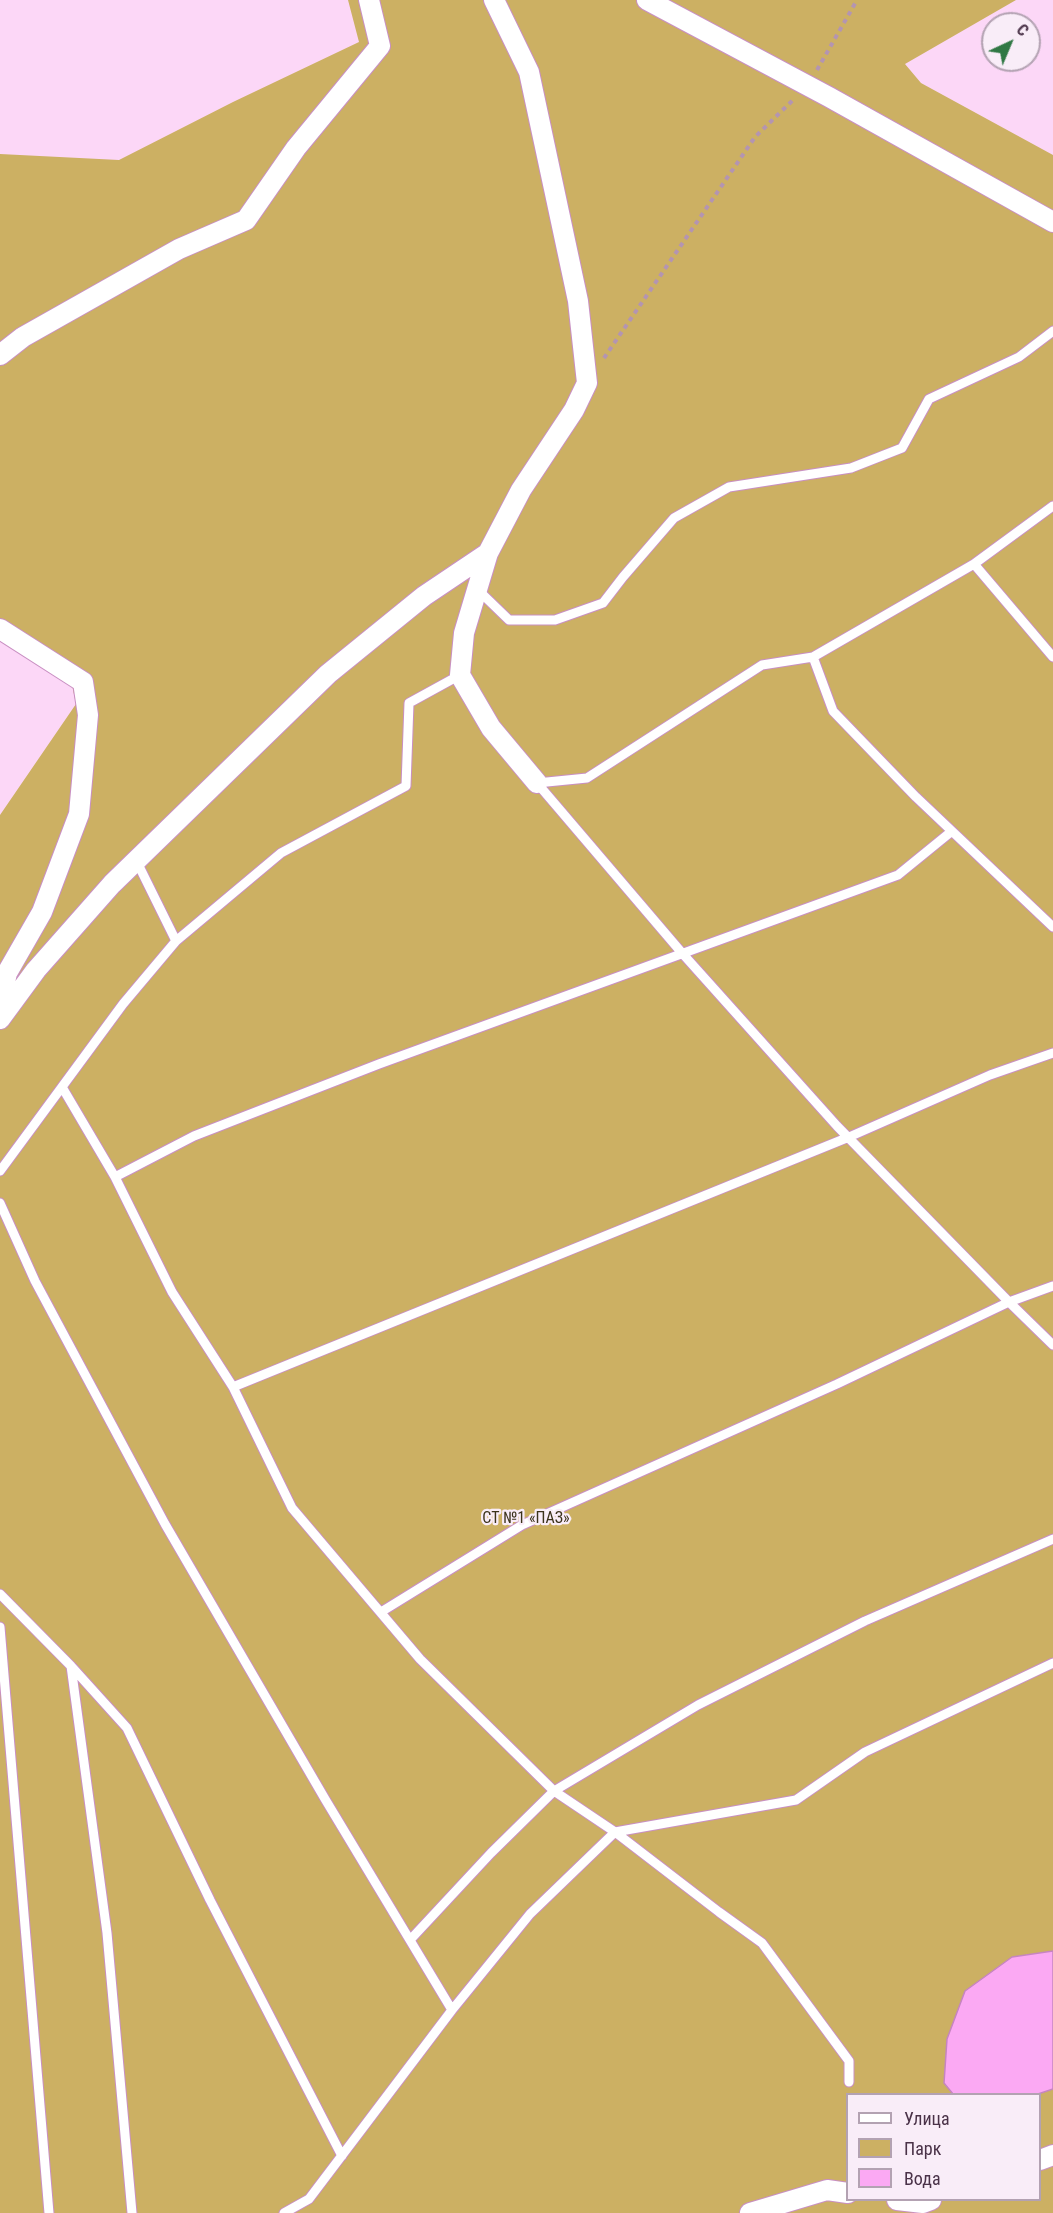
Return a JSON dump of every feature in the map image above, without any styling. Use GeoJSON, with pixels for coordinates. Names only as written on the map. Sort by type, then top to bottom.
{"type":"FeatureCollection","features":[{"type":"Feature","properties":{"kind":"street"},"geometry":{"type":"LineString","coordinates":[[0,355],[23,337],[179,249],[246,220],[296,148],[380,46],[369,0]]}},
{"type":"Feature","properties":{"kind":"street"},"geometry":{"type":"LineString","coordinates":[[494,0],[530,72],[578,301],[586,383],[574,410],[521,490],[488,552],[464,633],[460,675],[491,728],[537,783]]}},
{"type":"Feature","properties":{"kind":"street"},"geometry":{"type":"LineString","coordinates":[[647,0],[1053,222]]}},
{"type":"Feature","properties":{"kind":"street"},"geometry":{"type":"LineString","coordinates":[[0,1019],[36,970],[112,884],[328,674],[424,596],[488,552]]}},
{"type":"Feature","properties":{"kind":"street"},"geometry":{"type":"LineString","coordinates":[[0,629],[83,682],[87,715],[80,814],[42,912],[7,973],[0,1003]]}},
{"type":"Feature","properties":{"kind":"street"},"geometry":{"type":"LineString","coordinates":[[750,2213],[827,2190],[846,2193]]}},
{"type":"Feature","properties":{"kind":"street"},"geometry":{"type":"LineString","coordinates":[[910,2201],[922,2203],[927,2201]]}},
{"type":"Feature","properties":{"kind":"lane"},"geometry":{"type":"LineString","coordinates":[[477,589],[509,620],[555,620],[603,603],[674,518],[729,487],[851,468],[902,448],[929,399],[1019,357],[1053,331]]}},
{"type":"Feature","properties":{"kind":"lane"},"geometry":{"type":"LineString","coordinates":[[537,783],[587,778],[762,665],[813,657],[974,564],[1053,506]]}},
{"type":"Feature","properties":{"kind":"lane"},"geometry":{"type":"LineString","coordinates":[[974,564],[1053,657]]}},
{"type":"Feature","properties":{"kind":"lane"},"geometry":{"type":"LineString","coordinates":[[813,657],[833,711],[952,831],[1053,927]]}},
{"type":"Feature","properties":{"kind":"lane"},"geometry":{"type":"LineString","coordinates":[[0,1171],[123,1004],[176,941],[281,853],[406,786],[409,703],[460,675]]}},
{"type":"Feature","properties":{"kind":"lane"},"geometry":{"type":"LineString","coordinates":[[537,783],[682,953],[849,1137],[1053,1345]]}},
{"type":"Feature","properties":{"kind":"lane"},"geometry":{"type":"LineString","coordinates":[[115,1177],[194,1136],[379,1064],[898,875],[952,831]]}},
{"type":"Feature","properties":{"kind":"lane"},"geometry":{"type":"LineString","coordinates":[[136,860],[176,941]]}},
{"type":"Feature","properties":{"kind":"lane"},"geometry":{"type":"LineString","coordinates":[[233,1386],[849,1137],[990,1075],[1053,1053]]}},
{"type":"Feature","properties":{"kind":"lane"},"geometry":{"type":"LineString","coordinates":[[62,1087],[115,1177],[172,1292],[233,1386],[292,1508],[420,1659],[554,1791],[615,1832],[762,1943],[849,2061],[849,2082]]}},
{"type":"Feature","properties":{"kind":"lane"},"geometry":{"type":"LineString","coordinates":[[0,1203],[35,1281],[165,1524],[452,2010]]}},
{"type":"Feature","properties":{"kind":"lane"},"geometry":{"type":"LineString","coordinates":[[381,1612],[522,1525],[837,1384],[1009,1302],[1053,1286]]}},
{"type":"Feature","properties":{"kind":"lane"},"geometry":{"type":"LineString","coordinates":[[410,1940],[491,1853],[554,1791],[708,1700],[865,1621],[1053,1539]]}},
{"type":"Feature","properties":{"kind":"lane"},"geometry":{"type":"LineString","coordinates":[[0,1594],[71,1666],[127,1728],[210,1900],[342,2156]]}},
{"type":"Feature","properties":{"kind":"lane"},"geometry":{"type":"LineString","coordinates":[[0,1627],[49,2213]]}},
{"type":"Feature","properties":{"kind":"lane"},"geometry":{"type":"LineString","coordinates":[[284,2213],[309,2199],[452,2010],[530,1914],[615,1832],[796,1800],[865,1752],[1053,1663]]}},
{"type":"Feature","properties":{"kind":"lane"},"geometry":{"type":"LineString","coordinates":[[71,1666],[107,1933],[132,2213]]}},
{"type":"Feature","properties":{"kind":"path"},"geometry":{"type":"LineString","coordinates":[[586,383],[755,137],[808,86],[857,0]]}},
{"type":"Feature","properties":{"kind":"green space","name":"СТ №1 «ПАЗ»"},"geometry":{"type":"Polygon","coordinates":[[[348,0],[1016,0],[995,12],[981,12],[981,20],[905,64],[921,83],[1053,155],[1053,1951],[1012,1957],[991,1974],[944,2083],[952,2093],[846,2093],[846,2201],[1041,2201],[1041,2093],[1053,2089],[1053,2213],[0,2213],[0,815],[76,704],[72,685],[0,639],[0,154],[119,160],[359,42],[348,0]]]}},
{"type":"Feature","properties":{"kind":"water"},"geometry":{"type":"Polygon","coordinates":[[[1053,1951],[1053,2089],[1041,2093],[952,2093],[944,2083],[947,2039],[965,1991],[1012,1957],[1053,1951]]]}}]}
